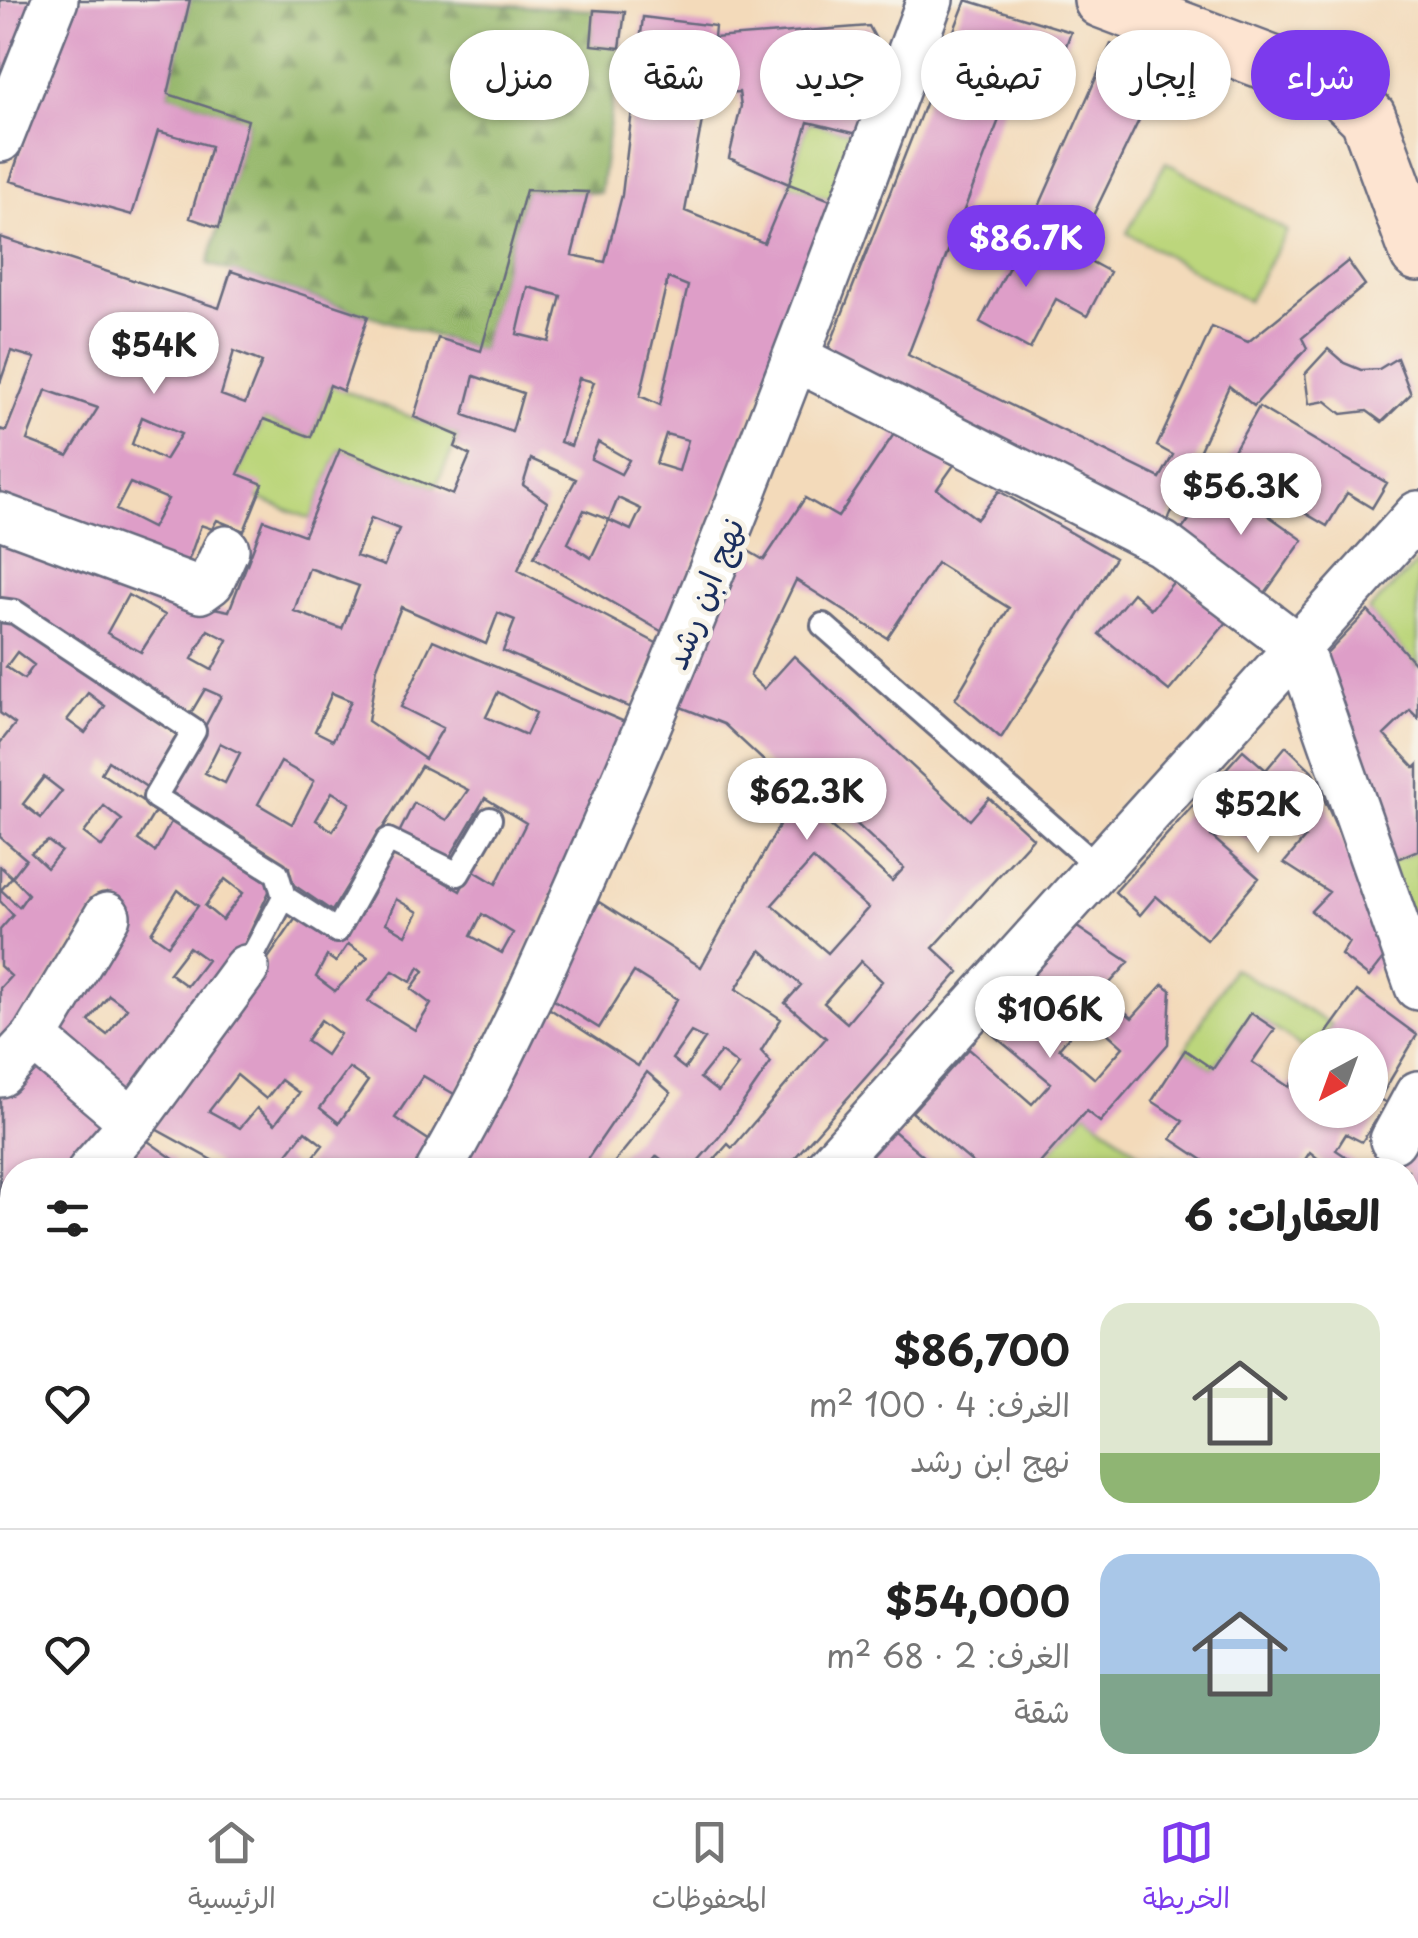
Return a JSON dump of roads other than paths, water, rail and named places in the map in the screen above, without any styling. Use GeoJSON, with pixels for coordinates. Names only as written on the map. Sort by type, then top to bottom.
{"type":"FeatureCollection","features":[{"type":"Feature","properties":{"kind":"street"},"geometry":{"type":"LineString","coordinates":[[0,139],[54,0]]}},
{"type":"Feature","properties":{"kind":"street","name":"نهج ابن رشد"},"geometry":{"type":"LineString","coordinates":[[445,1158],[549,955],[665,688],[796,358],[930,0]]}},
{"type":"Feature","properties":{"kind":"street"},"geometry":{"type":"LineString","coordinates":[[1102,0],[1340,90],[1368,116],[1418,252]]}},
{"type":"Feature","properties":{"kind":"street"},"geometry":{"type":"LineString","coordinates":[[796,358],[1162,544],[1299,648],[1418,987]]}},
{"type":"Feature","properties":{"kind":"street"},"geometry":{"type":"LineString","coordinates":[[837,1158],[1418,514]]}},
{"type":"Feature","properties":{"kind":"street"},"geometry":{"type":"LineString","coordinates":[[0,516],[200,590],[211,582],[226,549]]}},
{"type":"Feature","properties":{"kind":"street"},"geometry":{"type":"LineString","coordinates":[[0,1074],[34,1038],[107,916]]}},
{"type":"Feature","properties":{"kind":"street"},"geometry":{"type":"LineString","coordinates":[[102,1158],[133,1122],[246,968]]}},
{"type":"Feature","properties":{"kind":"street"},"geometry":{"type":"LineString","coordinates":[[34,1038],[133,1122]]}},
{"type":"Feature","properties":{"kind":"street"},"geometry":{"type":"LineString","coordinates":[[1393,1140],[1418,1094]]}},
{"type":"Feature","properties":{"kind":"lane"},"geometry":{"type":"LineString","coordinates":[[0,610],[16,612],[194,731],[155,797],[277,873],[284,897],[337,930],[388,840],[458,874],[490,818]]}},
{"type":"Feature","properties":{"kind":"lane"},"geometry":{"type":"LineString","coordinates":[[822,625],[1098,867]]}},
{"type":"Feature","properties":{"kind":"lane"},"geometry":{"type":"LineString","coordinates":[[246,968],[284,897]]}}]}
